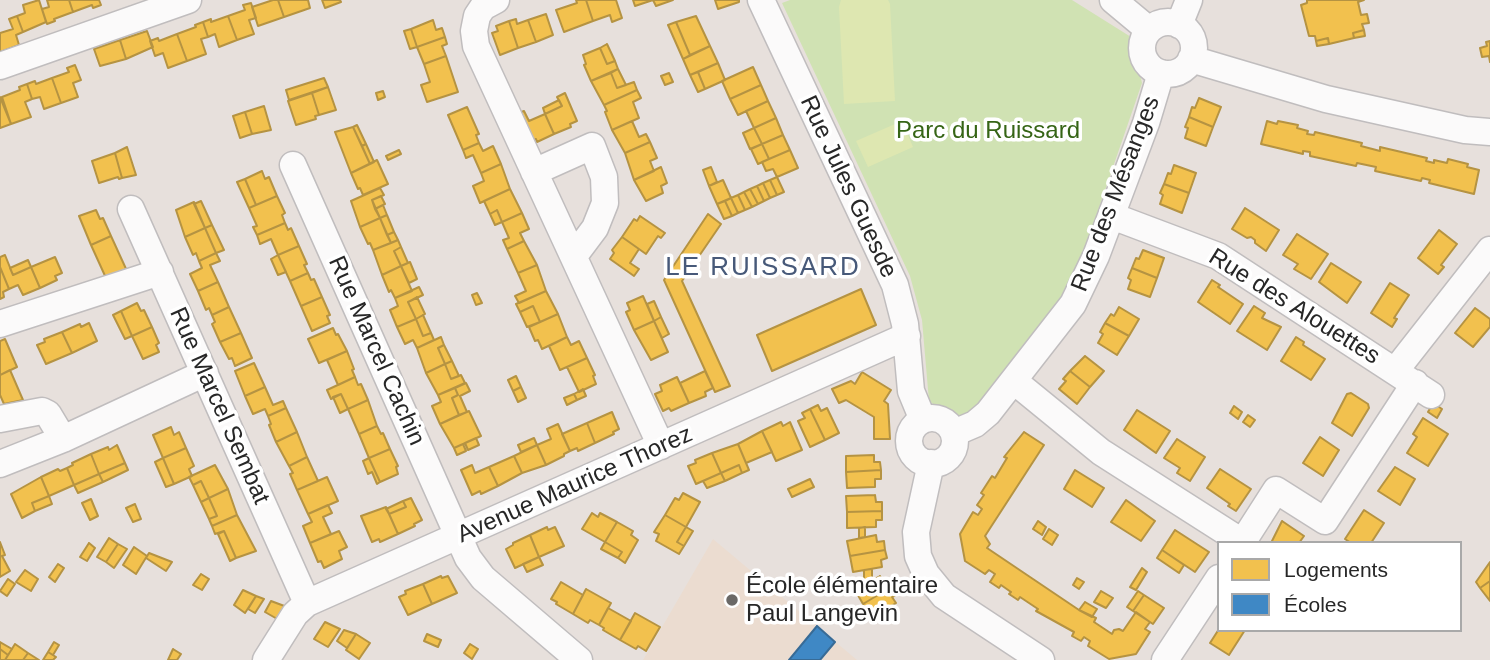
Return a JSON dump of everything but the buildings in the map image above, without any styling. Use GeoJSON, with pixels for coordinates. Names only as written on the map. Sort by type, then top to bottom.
{"type":"FeatureCollection","features":[{"type":"Feature","properties":{"kind":"street"},"geometry":{"type":"LineString","coordinates":[[0,66],[188,0]]}},
{"type":"Feature","properties":{"kind":"street"},"geometry":{"type":"LineString","coordinates":[[496,0],[479,11],[474,39],[661,446]]}},
{"type":"Feature","properties":{"kind":"street","name":"Rue Jules Guesde"},"geometry":{"type":"LineString","coordinates":[[761,0],[901,301],[911,391],[923,420]]}},
{"type":"Feature","properties":{"kind":"street"},"geometry":{"type":"LineString","coordinates":[[1113,0],[1149,30]]}},
{"type":"Feature","properties":{"kind":"street"},"geometry":{"type":"LineString","coordinates":[[1179,25],[1189,0]]}},
{"type":"Feature","properties":{"kind":"street"},"geometry":{"type":"LineString","coordinates":[[1163,23],[1179,25],[1189,32],[1192,40],[1194,51],[1191,59],[1180,71],[1173,74],[1161,73],[1147,64],[1143,41],[1149,30],[1163,23]]}},
{"type":"Feature","properties":{"kind":"street"},"geometry":{"type":"LineString","coordinates":[[1191,59],[1326,99],[1477,131],[1490,142]]}},
{"type":"Feature","properties":{"kind":"street","name":"Rue des Mésanges"},"geometry":{"type":"LineString","coordinates":[[954,433],[981,419],[1014,382],[1073,304],[1088,277],[1112,216],[1161,73]]}},
{"type":"Feature","properties":{"kind":"street"},"geometry":{"type":"LineString","coordinates":[[534,172],[592,146],[604,177],[605,203],[596,228],[575,256]]}},
{"type":"Feature","properties":{"kind":"street","name":"Rue Marcel Cachin"},"geometry":{"type":"LineString","coordinates":[[293,165],[468,558],[483,578],[579,660]]}},
{"type":"Feature","properties":{"kind":"street","name":"Rue Marcel Sembat"},"geometry":{"type":"LineString","coordinates":[[131,209],[307,603]]}},
{"type":"Feature","properties":{"kind":"street","name":"Rue des Alouettes"},"geometry":{"type":"LineString","coordinates":[[1112,216],[1217,256],[1414,383]]}},
{"type":"Feature","properties":{"kind":"street"},"geometry":{"type":"LineString","coordinates":[[1243,541],[1276,489],[1325,522],[1414,383],[1490,250]]}},
{"type":"Feature","properties":{"kind":"street"},"geometry":{"type":"LineString","coordinates":[[0,324],[160,272]]}},
{"type":"Feature","properties":{"kind":"street","name":"Avenue Maurice Thorez"},"geometry":{"type":"LineString","coordinates":[[266,660],[295,614],[307,603],[907,336]]}},
{"type":"Feature","properties":{"kind":"street"},"geometry":{"type":"LineString","coordinates":[[0,464],[62,439],[205,373]]}},
{"type":"Feature","properties":{"kind":"street"},"geometry":{"type":"LineString","coordinates":[[1014,382],[1101,452],[1239,541]]}},
{"type":"Feature","properties":{"kind":"street"},"geometry":{"type":"LineString","coordinates":[[0,419],[42,411],[48,414],[62,439]]}},
{"type":"Feature","properties":{"kind":"street"},"geometry":{"type":"LineString","coordinates":[[939,419],[948,424],[954,433],[955,443],[950,456],[941,462],[931,463],[918,458],[910,443],[912,430],[923,420],[939,419]]}},
{"type":"Feature","properties":{"kind":"street"},"geometry":{"type":"LineString","coordinates":[[931,463],[916,532],[918,556],[926,574],[944,596],[1041,660]]}},
{"type":"Feature","properties":{"kind":"street"},"geometry":{"type":"LineString","coordinates":[[1165,660],[1217,581]]}},
{"type":"Feature","properties":{"kind":"shaded area","name":"École élémentaire Paul Langevin"},"geometry":{"type":"Polygon","coordinates":[[[713,539],[857,660],[643,660],[713,539]]]}},
{"type":"Feature","properties":{"kind":"green space","name":"Parc du Ruissard"},"geometry":{"type":"Polygon","coordinates":[[[790,0],[1072,0],[1131,37],[1142,83],[1071,289],[983,408],[964,417],[944,412],[929,401],[922,320],[910,276],[782,3],[790,0]]]}},
{"type":"Feature","properties":{"kind":"green space"},"geometry":{"type":"Polygon","coordinates":[[[841,0],[888,0],[895,101],[844,104],[839,7],[841,0]]]}},
{"type":"Feature","properties":{"kind":"green space"},"geometry":{"type":"Polygon","coordinates":[[[902,121],[913,147],[868,167],[856,141],[902,121]]]}},
{"type":"Feature","properties":{"kind":"place","name":"École élémentaire Paul Langevin"},"geometry":{"type":"Point","coordinates":[732,600]}},
{"type":"Feature","properties":{"kind":"district","name":"LE RUISSARD"},"geometry":{"type":"Point","coordinates":[763,268]}}]}
